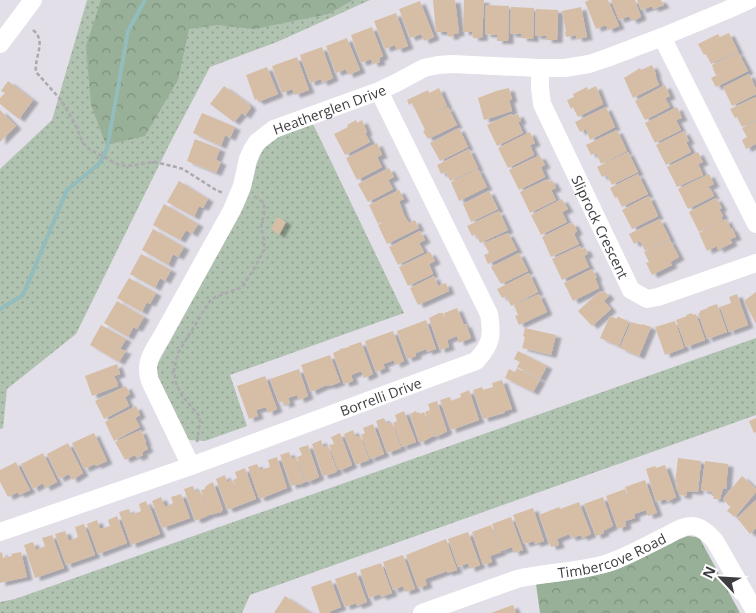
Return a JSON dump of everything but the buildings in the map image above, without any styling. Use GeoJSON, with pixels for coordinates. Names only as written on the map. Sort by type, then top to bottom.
{"type":"FeatureCollection","features":[{"type":"Feature","properties":{"kind":"street"},"geometry":{"type":"LineString","coordinates":[[0,44],[33,0]]}},
{"type":"Feature","properties":{"kind":"street","name":"Heatherglen Drive"},"geometry":{"type":"LineString","coordinates":[[191,466],[146,371],[153,351],[232,210],[242,186],[248,159],[257,142],[274,129],[396,84],[424,68],[438,65],[493,65],[565,68],[589,64],[662,37],[749,0]]}},
{"type":"Feature","properties":{"kind":"street"},"geometry":{"type":"LineString","coordinates":[[662,37],[756,224]]}},
{"type":"Feature","properties":{"kind":"street","name":"Sliprock Crescent"},"geometry":{"type":"LineString","coordinates":[[540,68],[542,104],[631,290],[647,299],[658,297],[756,264]]}},
{"type":"Feature","properties":{"kind":"street","name":"Borrelli Drive"},"geometry":{"type":"LineString","coordinates":[[0,532],[191,466],[476,361],[485,352],[490,340],[492,327],[489,314],[378,91]]}},
{"type":"Feature","properties":{"kind":"street","name":"Timbercove Road"},"geometry":{"type":"LineString","coordinates":[[422,613],[447,609],[517,579],[608,563],[690,526],[707,532],[715,541],[756,613]]}},
{"type":"Feature","properties":{"kind":"path"},"geometry":{"type":"LineString","coordinates":[[32,30],[37,33],[40,43],[35,66],[36,72],[61,100],[75,124],[83,143],[89,149],[119,165],[127,166],[155,162],[176,166],[221,192]]}},
{"type":"Feature","properties":{"kind":"path"},"geometry":{"type":"LineString","coordinates":[[197,445],[200,421],[198,414],[182,396],[176,383],[174,370],[178,353],[211,299],[242,287],[264,250],[261,227],[264,203],[251,194]]}},
{"type":"Feature","properties":{"kind":"green space"},"geometry":{"type":"Polygon","coordinates":[[[87,0],[370,0],[277,42],[210,67],[169,145],[76,334],[7,389],[3,428],[0,429],[0,169],[52,120],[87,0]]]}},
{"type":"Feature","properties":{"kind":"green space"},"geometry":{"type":"Polygon","coordinates":[[[101,0],[353,0],[328,14],[254,29],[217,25],[189,29],[178,80],[145,136],[106,145],[91,105],[86,46],[101,0]]]}},
{"type":"Feature","properties":{"kind":"green space"},"geometry":{"type":"Polygon","coordinates":[[[313,124],[404,313],[230,375],[247,426],[205,441],[189,440],[158,377],[158,363],[242,210],[263,150],[273,140],[313,124]]]}},
{"type":"Feature","properties":{"kind":"green space"},"geometry":{"type":"Polygon","coordinates":[[[756,338],[756,415],[250,595],[242,613],[0,613],[0,602],[15,599],[756,338]]]}},
{"type":"Feature","properties":{"kind":"green space"},"geometry":{"type":"Polygon","coordinates":[[[688,536],[700,539],[740,613],[540,613],[536,584],[579,579],[620,568],[688,536]]]}},
{"type":"Feature","properties":{"kind":"waterway"},"geometry":{"type":"LineString","coordinates":[[0,309],[23,295],[67,190],[100,163],[107,149],[128,31],[145,0]]}}]}
